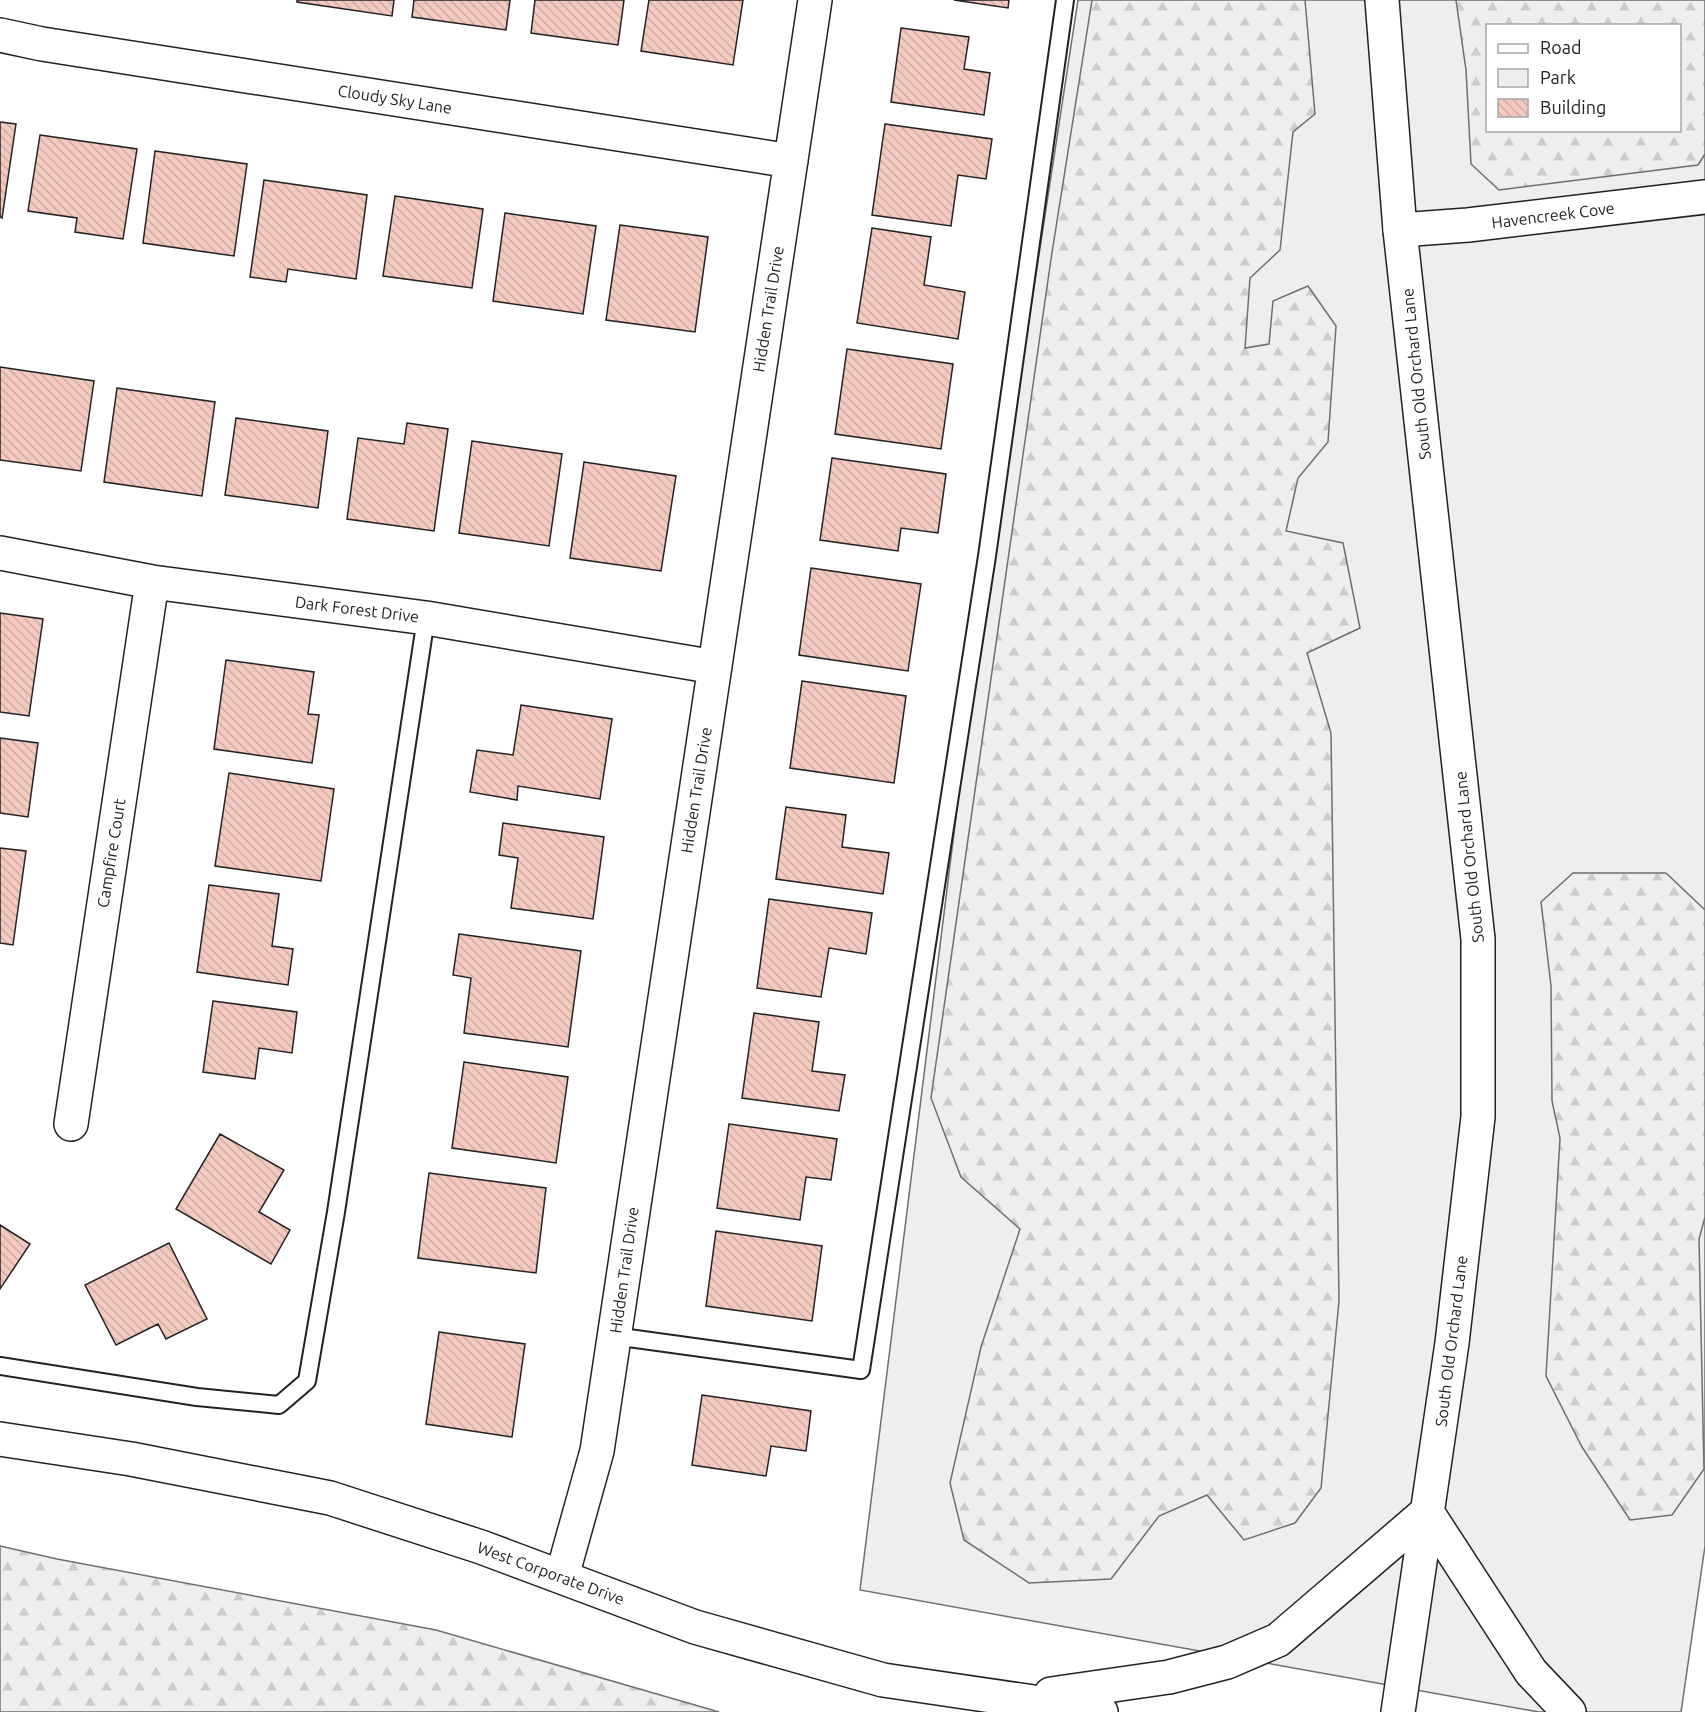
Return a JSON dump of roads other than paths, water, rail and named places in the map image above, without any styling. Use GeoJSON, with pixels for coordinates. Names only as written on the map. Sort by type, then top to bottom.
{"type":"FeatureCollection","features":[{"type":"Feature","properties":{"kind":"street","name":"Hidden Trail Drive"},"geometry":{"type":"LineString","coordinates":[[562,1576],[597,1451],[815,0]]}},
{"type":"Feature","properties":{"kind":"street","name":"South Old Orchard Lane"},"geometry":{"type":"LineString","coordinates":[[1383,0],[1400,230],[1478,939],[1478,1118],[1452,1344],[1398,1712]]}},
{"type":"Feature","properties":{"kind":"street","name":"Cloudy Sky Lane"},"geometry":{"type":"LineString","coordinates":[[0,35],[65,48],[791,161]]}},
{"type":"Feature","properties":{"kind":"street","name":"Havencreek Cove"},"geometry":{"type":"LineString","coordinates":[[1400,230],[1468,225],[1705,197]]}},
{"type":"Feature","properties":{"kind":"street","name":"Dark Forest Drive"},"geometry":{"type":"LineString","coordinates":[[0,553],[152,582],[426,618],[715,667]]}},
{"type":"Feature","properties":{"kind":"street","name":"Campfire Court"},"geometry":{"type":"LineString","coordinates":[[71,1124],[152,582]]}},
{"type":"Feature","properties":{"kind":"street","name":"West Corporate Drive"},"geometry":{"type":"LineString","coordinates":[[0,1439],[131,1459],[330,1498],[481,1546],[695,1627],[872,1677],[1093,1711]]}},
{"type":"Feature","properties":{"kind":"street"},"geometry":{"type":"LineString","coordinates":[[1014,1699],[1169,1677],[1227,1662],[1278,1640],[1427,1512],[1532,1672],[1569,1712]]}},
{"type":"Feature","properties":{"kind":"lane"},"geometry":{"type":"LineString","coordinates":[[614,1336],[861,1370],[987,556],[1065,0]]}},
{"type":"Feature","properties":{"kind":"lane"},"geometry":{"type":"LineString","coordinates":[[0,1366],[197,1397],[279,1405],[307,1381],[336,1212],[426,618]]}}]}
